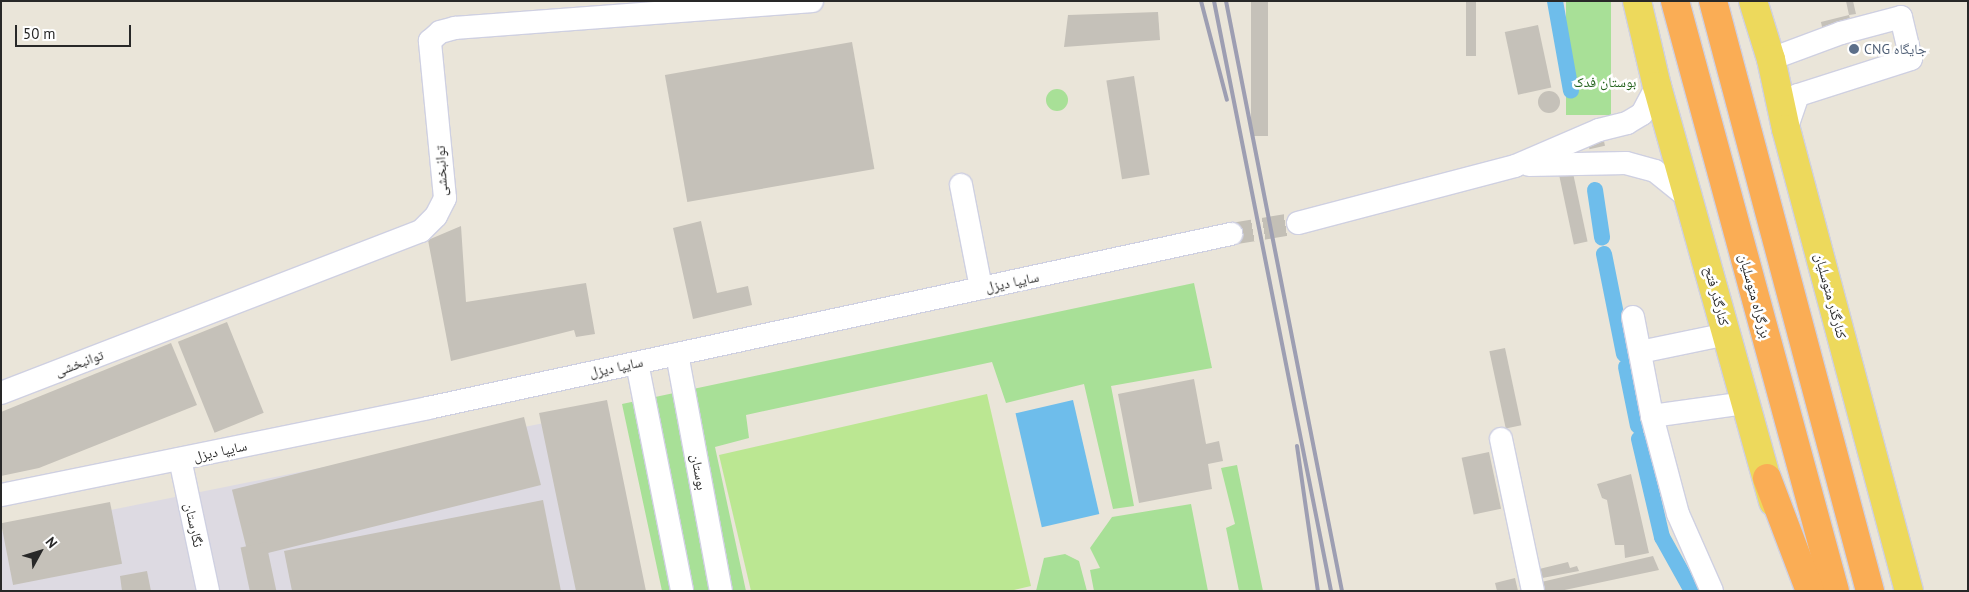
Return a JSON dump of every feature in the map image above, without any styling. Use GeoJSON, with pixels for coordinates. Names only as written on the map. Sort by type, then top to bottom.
{"type":"FeatureCollection","features":[{"type":"Feature","properties":{"kind":"highway","name":"بزرگراه متوسلیان"},"geometry":{"type":"LineString","coordinates":[[1675,1],[1835,591]]}},
{"type":"Feature","properties":{"kind":"highway"},"geometry":{"type":"LineString","coordinates":[[1713,1],[1870,591]]}},
{"type":"Feature","properties":{"kind":"highway"},"geometry":{"type":"LineString","coordinates":[[1767,478],[1810,591]]}},
{"type":"Feature","properties":{"kind":"main road","name":"کنارگذر فتح"},"geometry":{"type":"LineString","coordinates":[[1637,1],[1657,86],[1767,478],[1795,591]]}},
{"type":"Feature","properties":{"kind":"main road","name":"کنارگذر متوسلیان"},"geometry":{"type":"LineString","coordinates":[[1753,1],[1771,58],[1786,129],[1909,591]]}},
{"type":"Feature","properties":{"kind":"street","name":"توانبخشی"},"geometry":{"type":"LineString","coordinates":[[1,393],[421,232],[436,216],[445,198],[430,41],[440,32],[455,28],[604,9],[812,1]]}},
{"type":"Feature","properties":{"kind":"street"},"geometry":{"type":"LineString","coordinates":[[1771,58],[1841,33],[1901,17],[1911,59],[1798,95],[1786,129]]}},
{"type":"Feature","properties":{"kind":"street"},"geometry":{"type":"LineString","coordinates":[[1298,223],[1515,166],[1599,130],[1627,124],[1642,114],[1657,86]]}},
{"type":"Feature","properties":{"kind":"street"},"geometry":{"type":"LineString","coordinates":[[1515,166],[1626,163],[1656,171],[1690,199]]}},
{"type":"Feature","properties":{"kind":"street"},"geometry":{"type":"LineString","coordinates":[[961,186],[981,288]]}},
{"type":"Feature","properties":{"kind":"street","name":"سایپا دیزل"},"geometry":{"type":"LineString","coordinates":[[1,495],[637,363],[1230,234]]}},
{"type":"Feature","properties":{"kind":"street"},"geometry":{"type":"LineString","coordinates":[[1633,317],[1652,416],[1678,514],[1712,591]]}},
{"type":"Feature","properties":{"kind":"street"},"geometry":{"type":"LineString","coordinates":[[1640,352],[1727,334]]}},
{"type":"Feature","properties":{"kind":"street","name":"بوستان"},"geometry":{"type":"LineString","coordinates":[[677,354],[721,591]]}},
{"type":"Feature","properties":{"kind":"street"},"geometry":{"type":"LineString","coordinates":[[637,363],[682,591]]}},
{"type":"Feature","properties":{"kind":"street"},"geometry":{"type":"LineString","coordinates":[[1652,416],[1746,403]]}},
{"type":"Feature","properties":{"kind":"street"},"geometry":{"type":"LineString","coordinates":[[1500,439],[1533,591]]}},
{"type":"Feature","properties":{"kind":"street","name":"نگارستان"},"geometry":{"type":"LineString","coordinates":[[180,459],[208,591]]}},
{"type":"Feature","properties":{"kind":"shaded area"},"geometry":{"type":"Polygon","coordinates":[[[609,410],[639,591],[1,591],[1,532],[609,410]]]}},
{"type":"Feature","properties":{"kind":"green space","name":"بوستان فدک"},"geometry":{"type":"Polygon","coordinates":[[[1566,1],[1611,1],[1611,115],[1566,115],[1566,1]]]}},
{"type":"Feature","properties":{"kind":"green space"},"geometry":{"type":"Polygon","coordinates":[[[1053,89],[1061,89],[1068,96],[1068,104],[1061,111],[1053,111],[1046,104],[1046,96],[1053,89]]]}},
{"type":"Feature","properties":{"kind":"green space"},"geometry":{"type":"Polygon","coordinates":[[[1194,283],[1212,368],[1111,386],[1134,506],[1113,509],[1084,384],[1006,403],[992,362],[746,415],[749,438],[715,447],[746,591],[662,591],[622,404],[1194,283]]]}},
{"type":"Feature","properties":{"kind":"green space"},"geometry":{"type":"Polygon","coordinates":[[[987,394],[1031,586],[1010,591],[751,591],[719,455],[987,394]]]}},
{"type":"Feature","properties":{"kind":"green space"},"geometry":{"type":"Polygon","coordinates":[[[1237,465],[1263,591],[1239,591],[1226,528],[1235,524],[1221,468],[1237,465]]]}},
{"type":"Feature","properties":{"kind":"green space"},"geometry":{"type":"Polygon","coordinates":[[[1191,504],[1208,591],[1094,591],[1090,570],[1100,568],[1090,548],[1112,517],[1191,504]]]}},
{"type":"Feature","properties":{"kind":"green space"},"geometry":{"type":"Polygon","coordinates":[[[1065,554],[1079,561],[1087,591],[1036,591],[1044,558],[1065,554]]]}},
{"type":"Feature","properties":{"kind":"water"},"geometry":{"type":"Polygon","coordinates":[[[1073,400],[1099,514],[1042,527],[1016,413],[1073,400]]]}},
{"type":"Feature","properties":{"kind":"building"},"geometry":{"type":"Polygon","coordinates":[[[1251,1],[1268,1],[1268,136],[1251,136],[1251,1]]]}},
{"type":"Feature","properties":{"kind":"building"},"geometry":{"type":"Polygon","coordinates":[[[1466,1],[1476,1],[1476,56],[1466,56],[1466,1]]]}},
{"type":"Feature","properties":{"kind":"building"},"geometry":{"type":"Polygon","coordinates":[[[1846,1],[1853,1],[1856,14],[1849,15],[1846,1]]]}},
{"type":"Feature","properties":{"kind":"building"},"geometry":{"type":"Polygon","coordinates":[[[1158,12],[1160,40],[1064,47],[1068,15],[1158,12]]]}},
{"type":"Feature","properties":{"kind":"building"},"geometry":{"type":"Polygon","coordinates":[[[1849,15],[1852,27],[1824,34],[1821,22],[1849,15]]]}},
{"type":"Feature","properties":{"kind":"building"},"geometry":{"type":"Polygon","coordinates":[[[1538,25],[1551,88],[1518,95],[1505,32],[1538,25]]]}},
{"type":"Feature","properties":{"kind":"building"},"geometry":{"type":"Polygon","coordinates":[[[852,42],[874,169],[687,202],[665,75],[852,42]]]}},
{"type":"Feature","properties":{"kind":"building"},"geometry":{"type":"Polygon","coordinates":[[[1134,76],[1150,175],[1122,179],[1106,80],[1134,76]]]}},
{"type":"Feature","properties":{"kind":"building"},"geometry":{"type":"Polygon","coordinates":[[[1549,91],[1557,94],[1560,102],[1557,110],[1549,113],[1541,110],[1538,102],[1541,94],[1549,91]]]}},
{"type":"Feature","properties":{"kind":"building"},"geometry":{"type":"Polygon","coordinates":[[[1603,137],[1605,146],[1589,149],[1587,141],[1603,137]]]}},
{"type":"Feature","properties":{"kind":"building"},"geometry":{"type":"Polygon","coordinates":[[[1573,173],[1588,241],[1574,244],[1559,176],[1573,173]]]}},
{"type":"Feature","properties":{"kind":"building"},"geometry":{"type":"Polygon","coordinates":[[[701,221],[717,293],[748,286],[752,305],[693,319],[673,228],[701,221]]]}},
{"type":"Feature","properties":{"kind":"building"},"geometry":{"type":"Polygon","coordinates":[[[461,226],[466,302],[586,283],[595,334],[576,337],[574,330],[451,361],[428,240],[461,226]]]}},
{"type":"Feature","properties":{"kind":"building"},"geometry":{"type":"Polygon","coordinates":[[[227,322],[264,413],[215,433],[178,342],[227,322]]]}},
{"type":"Feature","properties":{"kind":"building"},"geometry":{"type":"Polygon","coordinates":[[[171,343],[197,405],[39,468],[1,476],[1,412],[171,343]]]}},
{"type":"Feature","properties":{"kind":"building"},"geometry":{"type":"Polygon","coordinates":[[[1505,348],[1521,425],[1506,429],[1489,351],[1505,348]]]}},
{"type":"Feature","properties":{"kind":"building"},"geometry":{"type":"Polygon","coordinates":[[[1194,379],[1206,444],[1219,441],[1223,461],[1208,464],[1212,489],[1139,503],[1118,394],[1194,379]]]}},
{"type":"Feature","properties":{"kind":"building"},"geometry":{"type":"Polygon","coordinates":[[[607,400],[646,591],[576,591],[539,413],[607,400]]]}},
{"type":"Feature","properties":{"kind":"building"},"geometry":{"type":"Polygon","coordinates":[[[524,417],[541,485],[249,558],[232,490],[524,417]]]}},
{"type":"Feature","properties":{"kind":"building"},"geometry":{"type":"Polygon","coordinates":[[[1489,452],[1501,509],[1474,515],[1462,458],[1489,452]]]}},
{"type":"Feature","properties":{"kind":"building"},"geometry":{"type":"Polygon","coordinates":[[[1631,474],[1649,553],[1625,558],[1624,545],[1615,545],[1607,500],[1602,498],[1597,484],[1631,474]]]}},
{"type":"Feature","properties":{"kind":"building"},"geometry":{"type":"Polygon","coordinates":[[[543,500],[561,591],[292,591],[284,551],[543,500]]]}},
{"type":"Feature","properties":{"kind":"building"},"geometry":{"type":"Polygon","coordinates":[[[110,502],[122,564],[13,585],[1,523],[110,502]]]}},
{"type":"Feature","properties":{"kind":"building"},"geometry":{"type":"Polygon","coordinates":[[[266,542],[276,591],[250,591],[241,547],[266,542]]]}},
{"type":"Feature","properties":{"kind":"building"},"geometry":{"type":"Polygon","coordinates":[[[1653,556],[1659,570],[1560,591],[1542,591],[1537,583],[1653,556]]]}},
{"type":"Feature","properties":{"kind":"building"},"geometry":{"type":"Polygon","coordinates":[[[1568,562],[1570,568],[1577,566],[1579,571],[1537,579],[1535,570],[1568,562]]]}},
{"type":"Feature","properties":{"kind":"building"},"geometry":{"type":"Polygon","coordinates":[[[147,571],[151,591],[122,591],[120,576],[147,571]]]}},
{"type":"Feature","properties":{"kind":"building"},"geometry":{"type":"Polygon","coordinates":[[[1515,578],[1518,591],[1497,591],[1495,583],[1515,578]]]}},
{"type":"Feature","properties":{"kind":"waterway"},"geometry":{"type":"LineString","coordinates":[[1555,1],[1571,91]]}},
{"type":"Feature","properties":{"kind":"waterway"},"geometry":{"type":"LineString","coordinates":[[1595,190],[1602,237]]}},
{"type":"Feature","properties":{"kind":"waterway"},"geometry":{"type":"LineString","coordinates":[[1604,254],[1624,354]]}},
{"type":"Feature","properties":{"kind":"waterway"},"geometry":{"type":"LineString","coordinates":[[1626,367],[1638,426]]}},
{"type":"Feature","properties":{"kind":"waterway"},"geometry":{"type":"LineString","coordinates":[[1639,439],[1662,537],[1692,591]]}},
{"type":"Feature","properties":{"kind":"tunnel"},"geometry":{"type":"LineString","coordinates":[[1231,234],[1298,223]]}},
{"type":"Feature","properties":{"kind":"railway"},"geometry":{"type":"LineString","coordinates":[[1201,1],[1227,100]]}},
{"type":"Feature","properties":{"kind":"railway"},"geometry":{"type":"LineString","coordinates":[[1214,1],[1331,591]]}},
{"type":"Feature","properties":{"kind":"railway"},"geometry":{"type":"LineString","coordinates":[[1226,1],[1342,591]]}},
{"type":"Feature","properties":{"kind":"railway"},"geometry":{"type":"LineString","coordinates":[[1297,446],[1318,591]]}},
{"type":"Feature","properties":{"kind":"place","name":"CNG جایگاه"},"geometry":{"type":"Point","coordinates":[1854,49]}}]}
